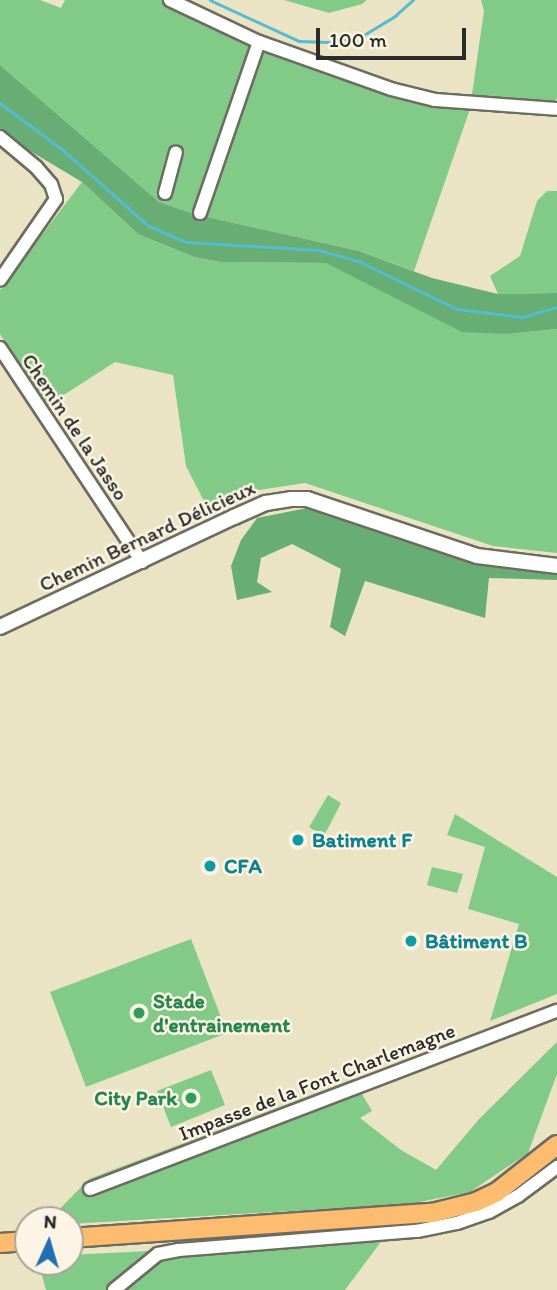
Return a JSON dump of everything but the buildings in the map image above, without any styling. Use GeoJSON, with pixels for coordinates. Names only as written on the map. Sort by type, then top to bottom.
{"type":"FeatureCollection","features":[{"type":"Feature","properties":{"kind":"main road"},"geometry":{"type":"LineString","coordinates":[[84,1237],[432,1213],[476,1202],[497,1192],[557,1145]]}},
{"type":"Feature","properties":{"kind":"street"},"geometry":{"type":"LineString","coordinates":[[170,0],[259,42],[391,89],[435,100],[557,109]]}},
{"type":"Feature","properties":{"kind":"street"},"geometry":{"type":"LineString","coordinates":[[200,213],[259,42]]}},
{"type":"Feature","properties":{"kind":"street"},"geometry":{"type":"LineString","coordinates":[[0,137],[36,167],[51,184],[56,199],[0,280]]}},
{"type":"Feature","properties":{"kind":"street"},"geometry":{"type":"LineString","coordinates":[[165,193],[176,152]]}},
{"type":"Feature","properties":{"kind":"street","name":"Chemin de la Jasso"},"geometry":{"type":"LineString","coordinates":[[0,348],[142,562]]}},
{"type":"Feature","properties":{"kind":"street","name":"Chemin Bernard Délicieux"},"geometry":{"type":"LineString","coordinates":[[0,627],[234,517],[266,503],[291,499],[307,499],[477,556],[557,566]]}},
{"type":"Feature","properties":{"kind":"street","name":"Impasse de la Font Charlemagne"},"geometry":{"type":"LineString","coordinates":[[90,1189],[557,1012]]}},
{"type":"Feature","properties":{"kind":"street"},"geometry":{"type":"LineString","coordinates":[[114,1290],[158,1254],[179,1250],[417,1231],[457,1223],[489,1212],[518,1196],[557,1167]]}},
{"type":"Feature","properties":{"kind":"green space"},"geometry":{"type":"Polygon","coordinates":[[[0,0],[40,0],[61,8],[65,0],[164,0],[254,45],[470,108],[484,11],[481,0],[557,0],[557,97],[553,113],[470,109],[414,271],[359,251],[194,214],[159,202],[0,65],[0,0]]]}},
{"type":"Feature","properties":{"kind":"green space"},"geometry":{"type":"Polygon","coordinates":[[[284,0],[367,0],[362,4],[329,13],[284,0]]]}},
{"type":"Feature","properties":{"kind":"green space"},"geometry":{"type":"Polygon","coordinates":[[[0,65],[159,202],[194,214],[359,251],[432,278],[498,294],[557,293],[557,329],[508,334],[462,332],[326,263],[220,262],[194,257],[138,234],[82,182],[0,133],[0,65]]]}},
{"type":"Feature","properties":{"kind":"green space"},"geometry":{"type":"Polygon","coordinates":[[[82,182],[138,234],[194,257],[220,262],[326,263],[508,334],[557,329],[557,553],[493,546],[305,483],[239,493],[209,511],[186,466],[173,375],[115,362],[45,407],[0,334],[0,290],[82,182]]]}},
{"type":"Feature","properties":{"kind":"green space"},"geometry":{"type":"Polygon","coordinates":[[[547,191],[557,191],[557,293],[498,294],[490,276],[520,256],[537,201],[547,191]]]}},
{"type":"Feature","properties":{"kind":"green space"},"geometry":{"type":"Polygon","coordinates":[[[307,508],[395,529],[477,556],[557,566],[557,580],[489,578],[485,618],[365,581],[345,636],[330,627],[341,569],[292,544],[261,558],[257,582],[272,592],[237,600],[231,566],[241,540],[257,518],[307,508]]]}},
{"type":"Feature","properties":{"kind":"green space"},"geometry":{"type":"Polygon","coordinates":[[[328,795],[341,803],[324,836],[309,827],[328,795]]]}},
{"type":"Feature","properties":{"kind":"green space"},"geometry":{"type":"Polygon","coordinates":[[[455,814],[557,877],[557,994],[490,1021],[519,924],[468,909],[485,847],[447,835],[455,814]]]}},
{"type":"Feature","properties":{"kind":"green space"},"geometry":{"type":"Polygon","coordinates":[[[432,867],[463,874],[457,893],[427,885],[432,867]]]}},
{"type":"Feature","properties":{"kind":"green space","name":"Stade d'entrainement"},"geometry":{"type":"Polygon","coordinates":[[[191,939],[227,1033],[86,1087],[50,992],[191,939]]]}},
{"type":"Feature","properties":{"kind":"green space"},"geometry":{"type":"Polygon","coordinates":[[[557,1042],[557,1074],[528,1153],[470,1192],[409,1204],[84,1223],[84,1206],[63,1206],[89,1179],[353,1079],[372,1111],[360,1118],[401,1150],[436,1170],[480,1118],[557,1042]]]}},
{"type":"Feature","properties":{"kind":"green space","name":"City Park"},"geometry":{"type":"Polygon","coordinates":[[[211,1070],[225,1105],[171,1127],[157,1091],[211,1070]]]}},
{"type":"Feature","properties":{"kind":"green space"},"geometry":{"type":"Polygon","coordinates":[[[383,1239],[345,1290],[46,1290],[42,1276],[84,1276],[84,1254],[383,1239]]]}},
{"type":"Feature","properties":{"kind":"waterway"},"geometry":{"type":"LineString","coordinates":[[210,0],[299,41],[329,42],[362,36],[395,16],[413,0]]}},
{"type":"Feature","properties":{"kind":"waterway"},"geometry":{"type":"LineString","coordinates":[[0,103],[63,150],[149,226],[186,242],[319,250],[361,262],[457,309],[522,317],[557,307]]}},
{"type":"Feature","properties":{"kind":"place","name":"Batiment F"},"geometry":{"type":"Point","coordinates":[298,840]}},
{"type":"Feature","properties":{"kind":"place","name":"CFA"},"geometry":{"type":"Point","coordinates":[210,866]}},
{"type":"Feature","properties":{"kind":"place","name":"Bâtiment B"},"geometry":{"type":"Point","coordinates":[411,941]}},
{"type":"Feature","properties":{"kind":"place","name":"Stade d'entrainement"},"geometry":{"type":"Point","coordinates":[139,1013]}},
{"type":"Feature","properties":{"kind":"place","name":"City Park"},"geometry":{"type":"Point","coordinates":[191,1098]}}]}
